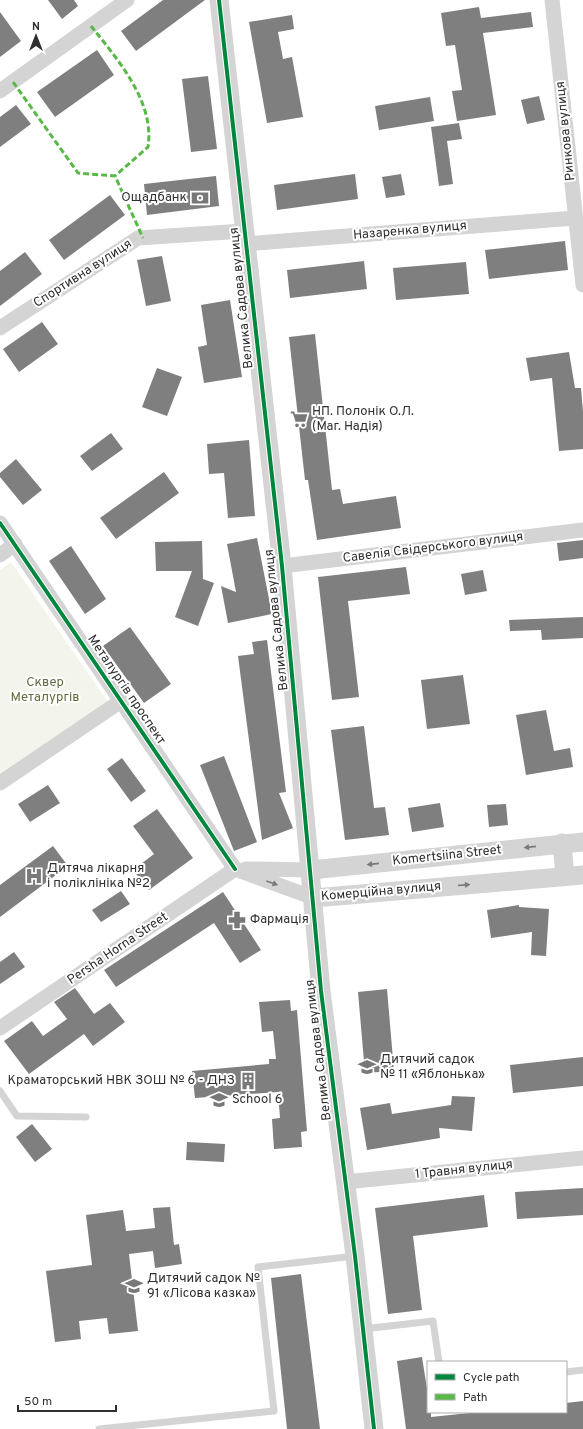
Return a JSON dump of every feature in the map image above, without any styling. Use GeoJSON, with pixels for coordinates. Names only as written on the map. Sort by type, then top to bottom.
{"type":"FeatureCollection","features":[{"type":"Feature","properties":{"kind":"street","name":"Велика Садова вулиця"},"geometry":{"type":"LineString","coordinates":[[219,0],[244,238],[282,566],[314,898],[321,990],[355,1256],[374,1429]]}},
{"type":"Feature","properties":{"kind":"street","name":"Ринкова вулиця"},"geometry":{"type":"LineString","coordinates":[[552,0],[583,285]]}},
{"type":"Feature","properties":{"kind":"street"},"geometry":{"type":"LineString","coordinates":[[0,91],[119,2]]}},
{"type":"Feature","properties":{"kind":"street","name":"Назаренка вулиця"},"geometry":{"type":"LineString","coordinates":[[244,238],[575,218]]}},
{"type":"Feature","properties":{"kind":"street","name":"Спортивна вулиця"},"geometry":{"type":"LineString","coordinates":[[0,328],[138,238],[244,238]]}},
{"type":"Feature","properties":{"kind":"street","name":"Металургів проспект"},"geometry":{"type":"LineString","coordinates":[[0,523],[235,869]]}},
{"type":"Feature","properties":{"kind":"street","name":"Савелія Свідерського вулиця"},"geometry":{"type":"LineString","coordinates":[[282,566],[583,530]]}},
{"type":"Feature","properties":{"kind":"street"},"geometry":{"type":"LineString","coordinates":[[0,555],[15,544]]}},
{"type":"Feature","properties":{"kind":"street"},"geometry":{"type":"LineString","coordinates":[[0,784],[121,702]]}},
{"type":"Feature","properties":{"kind":"street","name":"Komertsiina Street"},"geometry":{"type":"LineString","coordinates":[[311,870],[583,842]]}},
{"type":"Feature","properties":{"kind":"street"},"geometry":{"type":"LineString","coordinates":[[562,844],[574,876]]}},
{"type":"Feature","properties":{"kind":"street"},"geometry":{"type":"LineString","coordinates":[[235,869],[311,870]]}},
{"type":"Feature","properties":{"kind":"street","name":"Комерційна вулиця"},"geometry":{"type":"LineString","coordinates":[[235,869],[314,898],[574,876]]}},
{"type":"Feature","properties":{"kind":"street","name":"Persha Horna Street"},"geometry":{"type":"LineString","coordinates":[[0,1028],[235,869]]}},
{"type":"Feature","properties":{"kind":"street","name":"1 Травня вулиця"},"geometry":{"type":"LineString","coordinates":[[345,1182],[583,1158]]}},
{"type":"Feature","properties":{"kind":"lane"},"geometry":{"type":"LineString","coordinates":[[0,1091],[17,1116],[86,1117]]}},
{"type":"Feature","properties":{"kind":"lane"},"geometry":{"type":"LineString","coordinates":[[99,1429],[274,1411],[258,1267],[355,1256]]}},
{"type":"Feature","properties":{"kind":"lane"},"geometry":{"type":"LineString","coordinates":[[363,1329],[433,1321],[439,1361]]}},
{"type":"Feature","properties":{"kind":"lane"},"geometry":{"type":"LineString","coordinates":[[567,1372],[583,1370]]}},
{"type":"Feature","properties":{"kind":"green space","name":"Сквер Металургів"},"geometry":{"type":"Polygon","coordinates":[[[11,562],[108,702],[0,774],[0,570],[11,562]]]}},
{"type":"Feature","properties":{"kind":"building"},"geometry":{"type":"Polygon","coordinates":[[[48,0],[74,0],[78,6],[62,19],[48,0]]]}},
{"type":"Feature","properties":{"kind":"building"},"geometry":{"type":"Polygon","coordinates":[[[163,0],[205,0],[136,51],[121,31],[163,0]]]}},
{"type":"Feature","properties":{"kind":"building"},"geometry":{"type":"Polygon","coordinates":[[[479,7],[481,18],[531,12],[533,27],[483,33],[496,115],[457,121],[452,91],[462,90],[455,45],[446,46],[441,13],[479,7]]]}},
{"type":"Feature","properties":{"kind":"building"},"geometry":{"type":"Polygon","coordinates":[[[0,12],[21,41],[0,57],[0,12]]]}},
{"type":"Feature","properties":{"kind":"building"},"geometry":{"type":"Polygon","coordinates":[[[292,15],[294,29],[278,32],[283,59],[292,57],[303,117],[267,123],[249,22],[292,15]]]}},
{"type":"Feature","properties":{"kind":"building"},"geometry":{"type":"Polygon","coordinates":[[[97,50],[114,75],[55,117],[37,92],[97,50]]]}},
{"type":"Feature","properties":{"kind":"building"},"geometry":{"type":"Polygon","coordinates":[[[208,76],[217,149],[191,152],[182,79],[208,76]]]}},
{"type":"Feature","properties":{"kind":"building"},"geometry":{"type":"Polygon","coordinates":[[[539,96],[545,120],[527,124],[521,100],[539,96]]]}},
{"type":"Feature","properties":{"kind":"building"},"geometry":{"type":"Polygon","coordinates":[[[430,97],[434,121],[379,130],[375,106],[430,97]]]}},
{"type":"Feature","properties":{"kind":"building"},"geometry":{"type":"Polygon","coordinates":[[[16,105],[31,124],[0,147],[0,117],[16,105]]]}},
{"type":"Feature","properties":{"kind":"building"},"geometry":{"type":"Polygon","coordinates":[[[459,123],[462,139],[447,141],[453,184],[439,186],[431,127],[459,123]]]}},
{"type":"Feature","properties":{"kind":"building"},"geometry":{"type":"Polygon","coordinates":[[[355,174],[358,199],[277,210],[274,185],[355,174]]]}},
{"type":"Feature","properties":{"kind":"building"},"geometry":{"type":"Polygon","coordinates":[[[401,174],[405,195],[386,198],[382,177],[401,174]]]}},
{"type":"Feature","properties":{"kind":"building"},"geometry":{"type":"Polygon","coordinates":[[[216,176],[219,206],[147,215],[144,184],[216,176]]]}},
{"type":"Feature","properties":{"kind":"building"},"geometry":{"type":"Polygon","coordinates":[[[110,195],[125,215],[64,260],[49,240],[110,195]]]}},
{"type":"Feature","properties":{"kind":"building"},"geometry":{"type":"Polygon","coordinates":[[[565,241],[568,270],[489,279],[485,250],[565,241]]]}},
{"type":"Feature","properties":{"kind":"building"},"geometry":{"type":"Polygon","coordinates":[[[25,252],[42,274],[0,306],[0,271],[25,252]]]}},
{"type":"Feature","properties":{"kind":"building"},"geometry":{"type":"Polygon","coordinates":[[[162,256],[171,301],[146,306],[137,260],[162,256]]]}},
{"type":"Feature","properties":{"kind":"building"},"geometry":{"type":"Polygon","coordinates":[[[364,261],[367,289],[290,298],[287,270],[364,261]]]}},
{"type":"Feature","properties":{"kind":"building"},"geometry":{"type":"Polygon","coordinates":[[[466,262],[469,294],[396,300],[393,268],[466,262]]]}},
{"type":"Feature","properties":{"kind":"building"},"geometry":{"type":"Polygon","coordinates":[[[230,300],[242,377],[204,383],[198,347],[207,345],[201,305],[230,300]]]}},
{"type":"Feature","properties":{"kind":"building"},"geometry":{"type":"Polygon","coordinates":[[[42,322],[58,344],[19,372],[3,349],[42,322]]]}},
{"type":"Feature","properties":{"kind":"building"},"geometry":{"type":"Polygon","coordinates":[[[315,334],[332,490],[340,489],[343,504],[396,496],[401,528],[317,540],[308,480],[305,480],[289,337],[315,334]]]}},
{"type":"Feature","properties":{"kind":"building"},"geometry":{"type":"Polygon","coordinates":[[[569,352],[575,388],[581,388],[583,412],[583,449],[559,451],[552,378],[530,381],[526,358],[569,352]]]}},
{"type":"Feature","properties":{"kind":"building"},"geometry":{"type":"Polygon","coordinates":[[[157,368],[182,377],[167,416],[142,407],[157,368]]]}},
{"type":"Feature","properties":{"kind":"building"},"geometry":{"type":"Polygon","coordinates":[[[111,433],[123,449],[92,471],[80,456],[111,433]]]}},
{"type":"Feature","properties":{"kind":"building"},"geometry":{"type":"Polygon","coordinates":[[[249,440],[255,516],[228,518],[224,473],[209,474],[207,444],[249,440]]]}},
{"type":"Feature","properties":{"kind":"building"},"geometry":{"type":"Polygon","coordinates":[[[16,459],[42,490],[23,505],[0,477],[0,473],[16,459]]]}},
{"type":"Feature","properties":{"kind":"building"},"geometry":{"type":"Polygon","coordinates":[[[164,472],[179,493],[116,539],[100,518],[164,472]]]}},
{"type":"Feature","properties":{"kind":"building"},"geometry":{"type":"Polygon","coordinates":[[[257,538],[272,614],[228,623],[221,586],[236,592],[227,544],[257,538]]]}},
{"type":"Feature","properties":{"kind":"building"},"geometry":{"type":"Polygon","coordinates":[[[583,540],[583,558],[559,561],[557,543],[583,540]]]}},
{"type":"Feature","properties":{"kind":"building"},"geometry":{"type":"Polygon","coordinates":[[[202,541],[203,579],[214,583],[198,626],[175,617],[192,571],[156,571],[155,542],[202,541]]]}},
{"type":"Feature","properties":{"kind":"building"},"geometry":{"type":"Polygon","coordinates":[[[71,546],[106,599],[85,614],[49,561],[71,546]]]}},
{"type":"Feature","properties":{"kind":"building"},"geometry":{"type":"Polygon","coordinates":[[[406,567],[410,594],[348,601],[359,697],[332,700],[318,577],[406,567]]]}},
{"type":"Feature","properties":{"kind":"building"},"geometry":{"type":"Polygon","coordinates":[[[483,570],[487,591],[465,595],[461,574],[483,570]]]}},
{"type":"Feature","properties":{"kind":"building"},"geometry":{"type":"Polygon","coordinates":[[[583,617],[583,638],[542,640],[541,630],[510,631],[509,620],[583,617]]]}},
{"type":"Feature","properties":{"kind":"building"},"geometry":{"type":"Polygon","coordinates":[[[130,627],[171,684],[144,703],[103,646],[130,627]]]}},
{"type":"Feature","properties":{"kind":"building"},"geometry":{"type":"Polygon","coordinates":[[[267,640],[286,792],[279,793],[293,828],[262,840],[238,656],[254,654],[252,642],[267,640]]]}},
{"type":"Feature","properties":{"kind":"building"},"geometry":{"type":"Polygon","coordinates":[[[463,675],[470,724],[427,729],[421,680],[463,675]]]}},
{"type":"Feature","properties":{"kind":"building"},"geometry":{"type":"Polygon","coordinates":[[[546,710],[554,751],[570,748],[573,767],[526,775],[516,715],[546,710]]]}},
{"type":"Feature","properties":{"kind":"building"},"geometry":{"type":"Polygon","coordinates":[[[364,726],[374,808],[385,807],[389,835],[345,840],[331,730],[364,726]]]}},
{"type":"Feature","properties":{"kind":"building"},"geometry":{"type":"Polygon","coordinates":[[[224,756],[257,842],[234,851],[200,765],[224,756]]]}},
{"type":"Feature","properties":{"kind":"building"},"geometry":{"type":"Polygon","coordinates":[[[122,758],[146,791],[131,802],[107,769],[122,758]]]}},
{"type":"Feature","properties":{"kind":"building"},"geometry":{"type":"Polygon","coordinates":[[[48,785],[60,803],[30,822],[18,804],[48,785]]]}},
{"type":"Feature","properties":{"kind":"building"},"geometry":{"type":"Polygon","coordinates":[[[440,803],[444,827],[412,832],[408,808],[440,803]]]}},
{"type":"Feature","properties":{"kind":"building"},"geometry":{"type":"Polygon","coordinates":[[[506,804],[508,825],[489,827],[487,805],[506,804]]]}},
{"type":"Feature","properties":{"kind":"building"},"geometry":{"type":"Polygon","coordinates":[[[157,809],[193,858],[149,890],[133,870],[154,854],[133,826],[157,809]]]}},
{"type":"Feature","properties":{"kind":"building","name":"Дитяча лікарня і поліклініка №2"},"geometry":{"type":"Polygon","coordinates":[[[53,846],[68,866],[0,917],[0,885],[53,846]]]}},
{"type":"Feature","properties":{"kind":"building"},"geometry":{"type":"Polygon","coordinates":[[[121,891],[130,904],[101,922],[92,910],[121,891]]]}},
{"type":"Feature","properties":{"kind":"building"},"geometry":{"type":"Polygon","coordinates":[[[223,892],[261,950],[240,963],[214,923],[116,987],[104,970],[223,892]]]}},
{"type":"Feature","properties":{"kind":"building"},"geometry":{"type":"Polygon","coordinates":[[[519,905],[519,907],[549,909],[546,956],[531,955],[532,932],[491,938],[487,910],[519,905]]]}},
{"type":"Feature","properties":{"kind":"building"},"geometry":{"type":"Polygon","coordinates":[[[14,952],[25,967],[0,984],[0,962],[14,952]]]}},
{"type":"Feature","properties":{"kind":"building"},"geometry":{"type":"Polygon","coordinates":[[[75,988],[94,1014],[110,1003],[125,1022],[93,1046],[84,1034],[29,1074],[4,1041],[32,1021],[43,1036],[67,1019],[54,1002],[75,988]]]}},
{"type":"Feature","properties":{"kind":"building"},"geometry":{"type":"Polygon","coordinates":[[[387,989],[394,1071],[365,1073],[358,992],[387,989]]]}},
{"type":"Feature","properties":{"kind":"building","name":"Краматорський НВК ЗОШ № 6 - ДНЗ"},"geometry":{"type":"Polygon","coordinates":[[[290,1000],[291,1011],[297,1010],[307,1131],[301,1132],[302,1147],[274,1149],[272,1119],[280,1118],[278,1092],[195,1098],[192,1071],[269,1064],[269,1059],[276,1059],[273,1031],[262,1032],[259,1002],[290,1000]]]}},
{"type":"Feature","properties":{"kind":"building"},"geometry":{"type":"Polygon","coordinates":[[[583,1057],[583,1086],[513,1093],[510,1065],[583,1057]]]}},
{"type":"Feature","properties":{"kind":"building"},"geometry":{"type":"Polygon","coordinates":[[[452,1096],[475,1097],[472,1131],[439,1128],[440,1138],[367,1150],[360,1108],[390,1103],[392,1114],[451,1105],[452,1096]]]}},
{"type":"Feature","properties":{"kind":"building"},"geometry":{"type":"Polygon","coordinates":[[[32,1124],[52,1149],[35,1162],[16,1137],[32,1124]]]}},
{"type":"Feature","properties":{"kind":"building"},"geometry":{"type":"Polygon","coordinates":[[[187,1142],[225,1144],[224,1162],[186,1160],[187,1142]]]}},
{"type":"Feature","properties":{"kind":"building"},"geometry":{"type":"Polygon","coordinates":[[[583,1188],[583,1215],[517,1219],[515,1192],[583,1188]]]}},
{"type":"Feature","properties":{"kind":"building"},"geometry":{"type":"Polygon","coordinates":[[[484,1195],[488,1227],[413,1236],[422,1310],[388,1314],[375,1208],[484,1195]]]}},
{"type":"Feature","properties":{"kind":"building","name":"Дитячий садок № 91 «Лісова казка»"},"geometry":{"type":"Polygon","coordinates":[[[170,1207],[174,1245],[179,1244],[182,1264],[155,1268],[153,1251],[129,1254],[138,1331],[109,1334],[107,1318],[79,1321],[81,1339],[55,1342],[46,1271],[92,1265],[86,1215],[123,1210],[126,1231],[155,1228],[153,1208],[170,1207]]]}},
{"type":"Feature","properties":{"kind":"building"},"geometry":{"type":"Polygon","coordinates":[[[301,1274],[320,1429],[287,1429],[271,1278],[301,1274]]]}},
{"type":"Feature","properties":{"kind":"building"},"geometry":{"type":"Polygon","coordinates":[[[422,1357],[427,1389],[427,1413],[431,1413],[431,1417],[469,1413],[567,1413],[567,1403],[583,1401],[583,1429],[406,1429],[397,1361],[422,1357]]]}},
{"type":"Feature","properties":{"kind":"marked path"},"geometry":{"type":"LineString","coordinates":[[91,26],[123,67],[132,82],[146,114],[149,130],[148,147],[115,176]]}},
{"type":"Feature","properties":{"kind":"marked path"},"geometry":{"type":"LineString","coordinates":[[13,82],[78,173],[115,176],[143,238]]}},
{"type":"Feature","properties":{"kind":"cycle path"},"geometry":{"type":"LineString","coordinates":[[219,0],[282,566],[321,991],[355,1256],[374,1429]]}},
{"type":"Feature","properties":{"kind":"cycle path"},"geometry":{"type":"LineString","coordinates":[[0,523],[235,869]]}},
{"type":"Feature","properties":{"kind":"place","name":"Ощадбанк"},"geometry":{"type":"Point","coordinates":[200,198]}},
{"type":"Feature","properties":{"kind":"place","name":"НП. Полонік О.Л. (Маг. Надія)"},"geometry":{"type":"Point","coordinates":[299,419]}},
{"type":"Feature","properties":{"kind":"place","name":"Дитяча лікарня і поліклініка №2"},"geometry":{"type":"Point","coordinates":[34,876]}},
{"type":"Feature","properties":{"kind":"place","name":"Фармація"},"geometry":{"type":"Point","coordinates":[237,920]}},
{"type":"Feature","properties":{"kind":"place","name":"Дитячий садок № 11 «Яблонька»"},"geometry":{"type":"Point","coordinates":[367,1067]}},
{"type":"Feature","properties":{"kind":"place","name":"Краматорський НВК ЗОШ № 6 - ДНЗ"},"geometry":{"type":"Point","coordinates":[248,1081]}},
{"type":"Feature","properties":{"kind":"place","name":"School 6"},"geometry":{"type":"Point","coordinates":[219,1100]}},
{"type":"Feature","properties":{"kind":"place","name":"Дитячий садок № 91 «Лісова казка»"},"geometry":{"type":"Point","coordinates":[134,1286]}}]}
